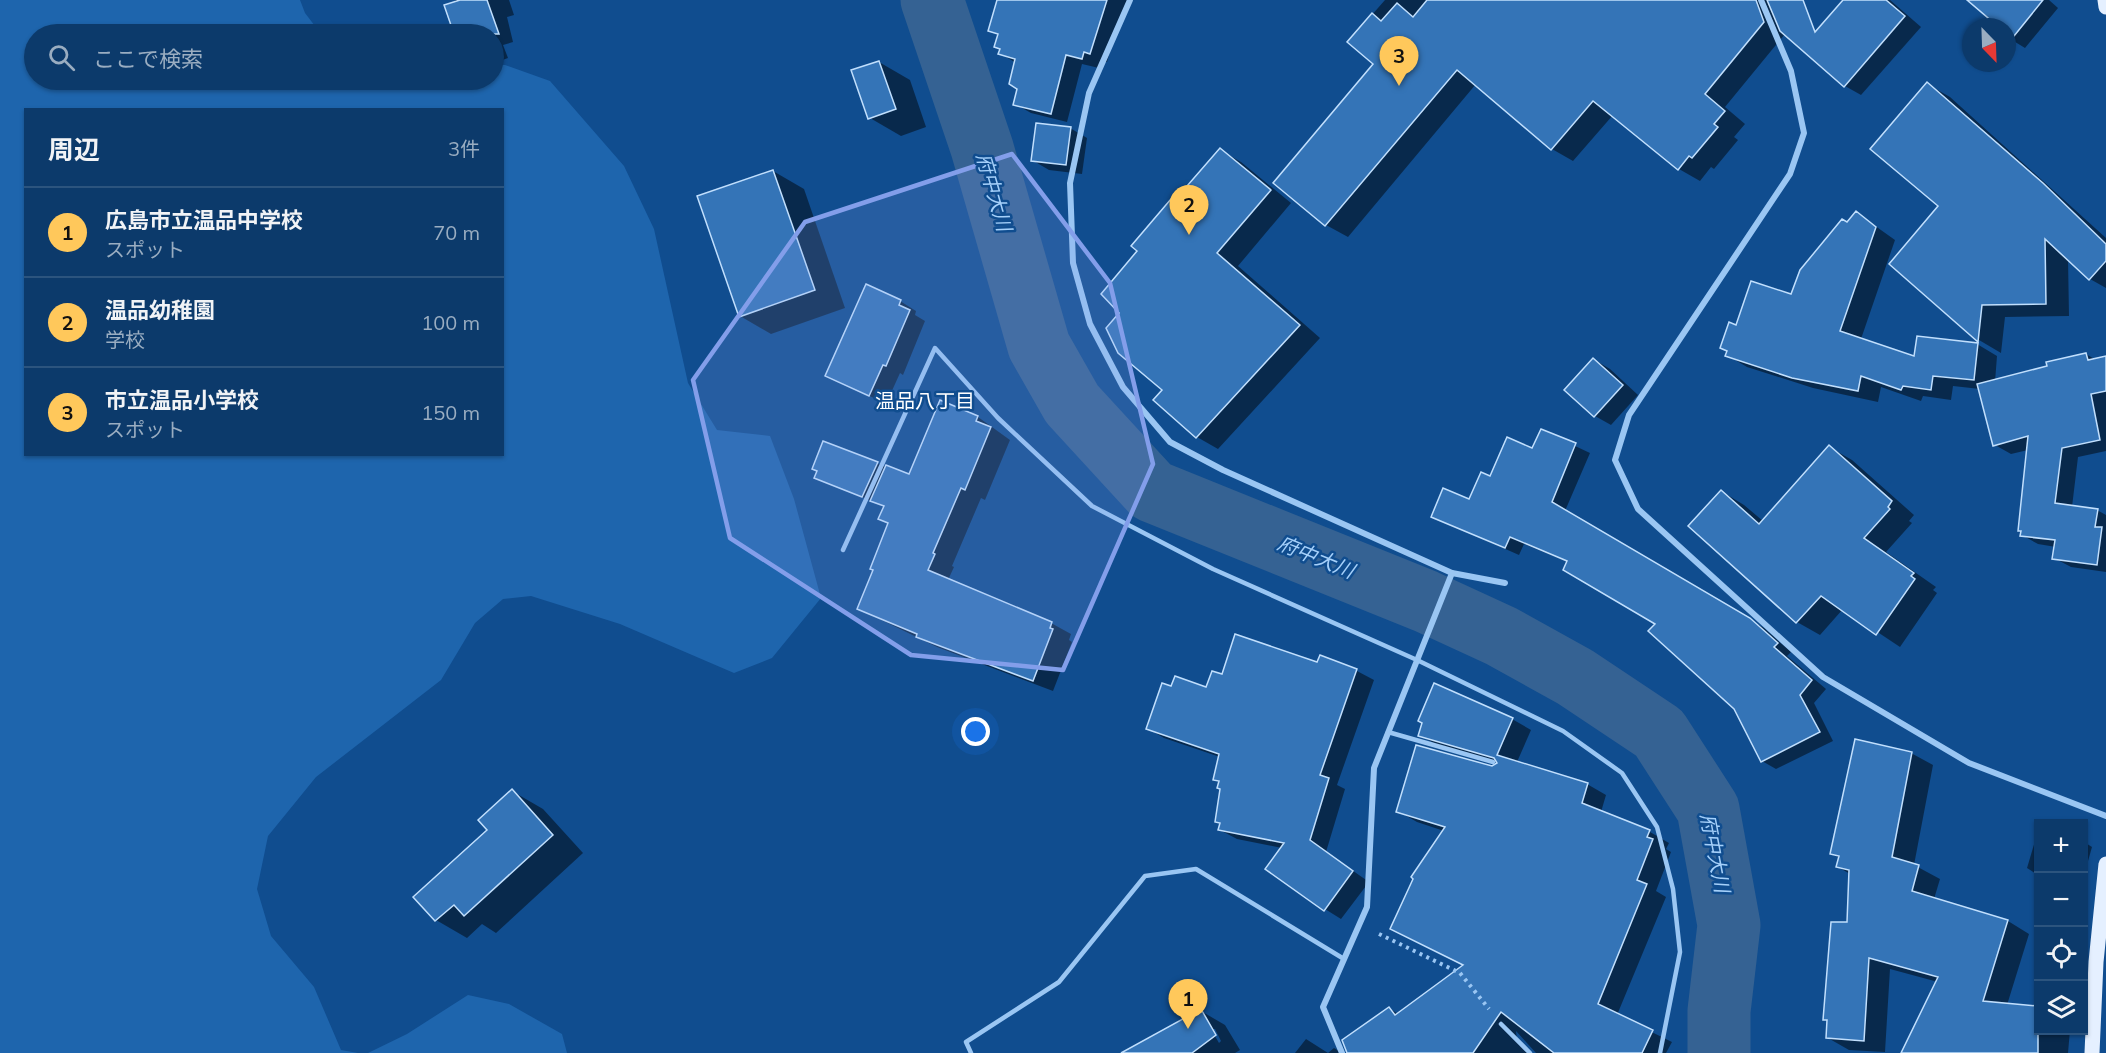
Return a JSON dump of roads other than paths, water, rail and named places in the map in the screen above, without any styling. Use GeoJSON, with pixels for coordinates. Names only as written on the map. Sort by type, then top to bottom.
{"type":"FeatureCollection","features":[{"type":"Feature","properties":{"kind":"main road"},"geometry":{"type":"LineString","coordinates":[[2104,0],[2106,7]]}},
{"type":"Feature","properties":{"kind":"main road"},"geometry":{"type":"LineString","coordinates":[[2092,1053],[2100,994],[2106,864]]}},
{"type":"Feature","properties":{"kind":"street"},"geometry":{"type":"LineString","coordinates":[[1130,0],[1089,93],[1070,183],[1073,263],[1090,324],[1123,387],[1170,442],[1222,470],[1452,573],[1504,583]]}},
{"type":"Feature","properties":{"kind":"street"},"geometry":{"type":"LineString","coordinates":[[1761,0],[1791,71],[1804,133],[1790,174],[1629,415],[1615,460],[1638,509],[1823,677],[1969,763],[2106,816]]}},
{"type":"Feature","properties":{"kind":"street"},"geometry":{"type":"LineString","coordinates":[[1342,1053],[1323,1007],[1367,907],[1374,768],[1452,573]]}},
{"type":"Feature","properties":{"kind":"lane"},"geometry":{"type":"LineString","coordinates":[[843,550],[934,348],[998,418],[1092,506],[1213,569],[1417,660],[1563,731],[1622,773],[1657,827],[1673,889],[1680,952],[1660,1053]]}},
{"type":"Feature","properties":{"kind":"lane"},"geometry":{"type":"LineString","coordinates":[[1388,732],[1493,762]]}},
{"type":"Feature","properties":{"kind":"lane"},"geometry":{"type":"LineString","coordinates":[[971,1053],[966,1042],[1059,982],[1145,876],[1196,869],[1344,959]]}},
{"type":"Feature","properties":{"kind":"lane"},"geometry":{"type":"LineString","coordinates":[[1501,1024],[1530,1053]]}},
{"type":"Feature","properties":{"kind":"waterway","name":"府中大川"},"geometry":{"type":"LineString","coordinates":[[932,0],[982,148],[1039,346],[1072,404],[1152,491],[1425,601],[1501,636],[1575,677],[1659,733],[1708,809],[1729,925],[1719,1011],[1719,1053]]}},
{"type":"Feature","properties":{"kind":"place","name":"市立温品小学校"},"geometry":{"type":"Point","coordinates":[1399,86]}},
{"type":"Feature","properties":{"kind":"place","name":"温品幼稚園"},"geometry":{"type":"Point","coordinates":[1189,235]}},
{"type":"Feature","properties":{"kind":"place","name":"広島市立温品中学校"},"geometry":{"type":"Point","coordinates":[1188,1029]}},
{"type":"Feature","properties":{"kind":"district","name":"温品八丁目"},"geometry":{"type":"Point","coordinates":[925,401]}}]}
